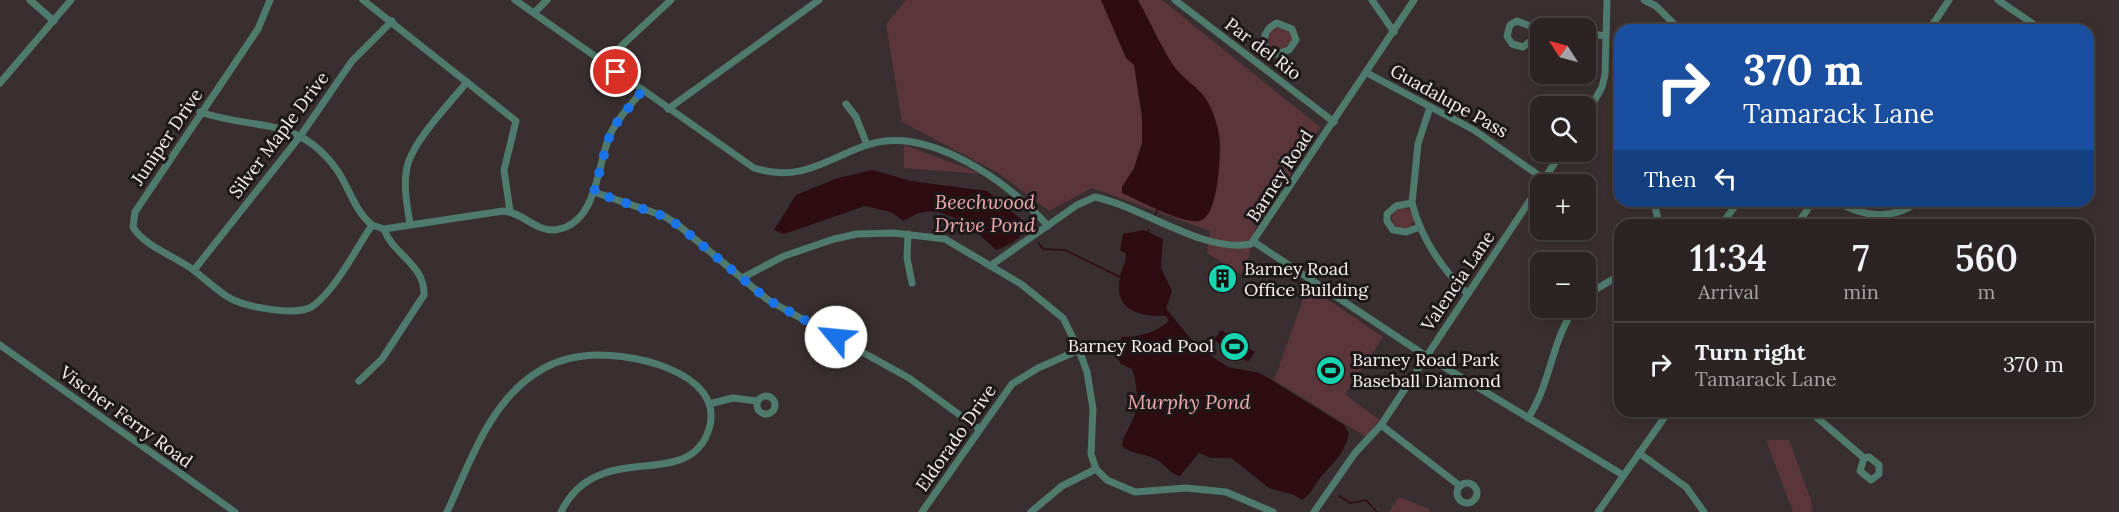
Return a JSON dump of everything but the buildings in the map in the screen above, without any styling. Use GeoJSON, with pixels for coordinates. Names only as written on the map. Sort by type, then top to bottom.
{"type":"FeatureCollection","features":[{"type":"Feature","properties":{"kind":"street"},"geometry":{"type":"LineString","coordinates":[[30,0],[54,21]]}},
{"type":"Feature","properties":{"kind":"street"},"geometry":{"type":"LineString","coordinates":[[0,83],[71,0]]}},
{"type":"Feature","properties":{"kind":"street","name":"Juniper Drive"},"geometry":{"type":"LineString","coordinates":[[194,270],[172,254],[138,236],[133,227],[135,212],[200,112],[258,29],[270,0]]}},
{"type":"Feature","properties":{"kind":"street"},"geometry":{"type":"LineString","coordinates":[[363,0],[516,121],[504,170],[510,212]]}},
{"type":"Feature","properties":{"kind":"street"},"geometry":{"type":"LineString","coordinates":[[515,0],[742,161],[773,174],[801,172],[825,165],[867,145],[889,140],[910,142],[960,160],[1001,183],[1029,204],[1048,225]]}},
{"type":"Feature","properties":{"kind":"street"},"geometry":{"type":"LineString","coordinates":[[534,13],[547,0]]}},
{"type":"Feature","properties":{"kind":"street"},"geometry":{"type":"LineString","coordinates":[[603,63],[671,0]]}},
{"type":"Feature","properties":{"kind":"street"},"geometry":{"type":"LineString","coordinates":[[668,109],[819,0]]}},
{"type":"Feature","properties":{"kind":"street","name":"Par del Rio"},"geometry":{"type":"LineString","coordinates":[[1174,0],[1334,122]]}},
{"type":"Feature","properties":{"kind":"street"},"geometry":{"type":"LineString","coordinates":[[1372,0],[1394,32]]}},
{"type":"Feature","properties":{"kind":"street","name":"Barney Road"},"geometry":{"type":"LineString","coordinates":[[990,266],[1089,198],[1095,197],[1116,203],[1197,236],[1233,244],[1245,245],[1254,242],[1414,0]]}},
{"type":"Feature","properties":{"kind":"street"},"geometry":{"type":"LineString","coordinates":[[1596,98],[1605,75],[1607,0]]}},
{"type":"Feature","properties":{"kind":"street"},"geometry":{"type":"LineString","coordinates":[[1644,0],[1656,6],[1674,24]]}},
{"type":"Feature","properties":{"kind":"street"},"geometry":{"type":"LineString","coordinates":[[1933,24],[1949,0]]}},
{"type":"Feature","properties":{"kind":"street"},"geometry":{"type":"LineString","coordinates":[[1998,0],[2033,24]]}},
{"type":"Feature","properties":{"kind":"street","name":"Silver Maple Drive"},"geometry":{"type":"LineString","coordinates":[[194,270],[302,135],[352,61],[392,21]]}},
{"type":"Feature","properties":{"kind":"street"},"geometry":{"type":"LineString","coordinates":[[1514,22],[1534,26],[1533,40],[1526,46],[1517,47],[1508,39],[1507,30],[1514,22]]}},
{"type":"Feature","properties":{"kind":"street"},"geometry":{"type":"LineString","coordinates":[[1262,66],[1270,56],[1289,50],[1295,43],[1294,33],[1282,23],[1272,26],[1264,36],[1264,46],[1270,56]]}},
{"type":"Feature","properties":{"kind":"street"},"geometry":{"type":"LineString","coordinates":[[1596,35],[1605,36]]}},
{"type":"Feature","properties":{"kind":"street","name":"Guadalupe Pass"},"geometry":{"type":"LineString","coordinates":[[1367,73],[1474,130],[1537,174]]}},
{"type":"Feature","properties":{"kind":"street"},"geometry":{"type":"LineString","coordinates":[[410,224],[405,188],[407,166],[413,152],[466,82]]}},
{"type":"Feature","properties":{"kind":"street"},"geometry":{"type":"LineString","coordinates":[[200,112],[220,118],[277,127],[302,135],[338,171],[357,208],[372,225],[384,229],[510,212],[543,228],[557,230],[577,219],[594,192],[608,140],[615,125],[642,91]]}},
{"type":"Feature","properties":{"kind":"street"},"geometry":{"type":"LineString","coordinates":[[846,104],[856,117],[867,145]]}},
{"type":"Feature","properties":{"kind":"street"},"geometry":{"type":"LineString","coordinates":[[1430,107],[1418,144],[1412,203],[1420,227],[1441,264],[1468,294]]}},
{"type":"Feature","properties":{"kind":"street"},"geometry":{"type":"LineString","coordinates":[[594,192],[663,216],[678,225],[781,309],[909,378],[979,429]]}},
{"type":"Feature","properties":{"kind":"street","name":"Valencia Lane"},"geometry":{"type":"LineString","coordinates":[[1314,512],[1355,453],[1381,425],[1530,200]]}},
{"type":"Feature","properties":{"kind":"street"},"geometry":{"type":"LineString","coordinates":[[1412,203],[1391,209],[1387,221],[1390,227],[1399,232],[1420,227]]}},
{"type":"Feature","properties":{"kind":"street"},"geometry":{"type":"LineString","coordinates":[[1725,219],[1734,207]]}},
{"type":"Feature","properties":{"kind":"street"},"geometry":{"type":"LineString","coordinates":[[1846,207],[1857,213],[1877,215],[1894,213],[1906,207]]}},
{"type":"Feature","properties":{"kind":"street"},"geometry":{"type":"LineString","coordinates":[[194,270],[230,298],[249,305],[297,311],[311,308],[323,297],[372,225]]}},
{"type":"Feature","properties":{"kind":"street"},"geometry":{"type":"LineString","coordinates":[[359,381],[382,359],[424,295],[424,285],[419,273],[389,239],[384,229]]}},
{"type":"Feature","properties":{"kind":"street"},"geometry":{"type":"LineString","coordinates":[[742,278],[784,256],[834,239],[857,234],[908,234],[945,239],[1055,309],[1071,331],[1092,396],[1090,444],[1096,469],[1115,486],[1135,492],[1186,488],[1226,492],[1273,512]]}},
{"type":"Feature","properties":{"kind":"street"},"geometry":{"type":"LineString","coordinates":[[908,234],[907,258],[912,283]]}},
{"type":"Feature","properties":{"kind":"street"},"geometry":{"type":"LineString","coordinates":[[1254,242],[1426,356],[1623,475]]}},
{"type":"Feature","properties":{"kind":"street"},"geometry":{"type":"LineString","coordinates":[[1596,289],[1614,279]]}},
{"type":"Feature","properties":{"kind":"street"},"geometry":{"type":"LineString","coordinates":[[1527,418],[1544,389],[1559,337],[1569,318]]}},
{"type":"Feature","properties":{"kind":"street","name":"Vischer Ferry Road"},"geometry":{"type":"LineString","coordinates":[[0,345],[235,512]]}},
{"type":"Feature","properties":{"kind":"street","name":"Eldorado Drive"},"geometry":{"type":"LineString","coordinates":[[922,512],[979,429],[1018,379],[1079,350]]}},
{"type":"Feature","properties":{"kind":"street"},"geometry":{"type":"LineString","coordinates":[[447,512],[494,417],[516,390],[547,366],[584,356],[608,355],[632,358],[678,371],[702,392],[709,404],[709,428],[704,439],[688,457],[670,463],[608,470],[582,484],[561,512]]}},
{"type":"Feature","properties":{"kind":"street"},"geometry":{"type":"LineString","coordinates":[[709,404],[733,398],[757,401]]}},
{"type":"Feature","properties":{"kind":"street"},"geometry":{"type":"LineString","coordinates":[[1598,512],[1665,417]]}},
{"type":"Feature","properties":{"kind":"street"},"geometry":{"type":"LineString","coordinates":[[1816,417],[1864,458]]}},
{"type":"Feature","properties":{"kind":"street"},"geometry":{"type":"LineString","coordinates":[[1381,425],[1460,486]]}},
{"type":"Feature","properties":{"kind":"street"},"geometry":{"type":"LineString","coordinates":[[1639,453],[1681,483],[1704,512]]}},
{"type":"Feature","properties":{"kind":"street"},"geometry":{"type":"LineString","coordinates":[[1031,512],[1055,490],[1096,469]]}},
{"type":"Feature","properties":{"kind":"shaded area"},"geometry":{"type":"Polygon","coordinates":[[[906,0],[1162,0],[1320,127],[1255,230],[1244,276],[1207,253],[1210,231],[1092,188],[1049,211],[1000,174],[902,122],[886,24],[906,0]]]}},
{"type":"Feature","properties":{"kind":"shaded area"},"geometry":{"type":"Polygon","coordinates":[[[1282,25],[1291,33],[1292,41],[1285,48],[1270,51],[1267,37],[1272,29],[1282,25]]]}},
{"type":"Feature","properties":{"kind":"shaded area"},"geometry":{"type":"Polygon","coordinates":[[[904,145],[982,174],[904,168],[904,145]]]}},
{"type":"Feature","properties":{"kind":"shaded area"},"geometry":{"type":"Polygon","coordinates":[[[1403,208],[1411,211],[1414,219],[1411,227],[1403,230],[1395,227],[1392,219],[1395,211],[1403,208]]]}},
{"type":"Feature","properties":{"kind":"shaded area"},"geometry":{"type":"Polygon","coordinates":[[[1308,286],[1383,337],[1345,394],[1379,420],[1366,437],[1274,380],[1308,286]]]}},
{"type":"Feature","properties":{"kind":"shaded area"},"geometry":{"type":"Polygon","coordinates":[[[1766,440],[1789,440],[1811,500],[1812,512],[1793,512],[1766,440]]]}},
{"type":"Feature","properties":{"kind":"shaded area"},"geometry":{"type":"Polygon","coordinates":[[[1399,497],[1429,509],[1430,512],[1389,512],[1399,497]]]}},
{"type":"Feature","properties":{"kind":"water"},"geometry":{"type":"Polygon","coordinates":[[[1101,0],[1138,0],[1173,65],[1202,94],[1210,106],[1220,140],[1217,188],[1210,210],[1205,218],[1199,221],[1171,215],[1122,193],[1122,187],[1134,168],[1142,143],[1142,117],[1134,65],[1126,58],[1101,0]]]}},
{"type":"Feature","properties":{"kind":"water","name":"Beechwood Drive Pond"},"geometry":{"type":"Polygon","coordinates":[[[873,170],[911,181],[987,191],[1028,225],[1015,241],[996,250],[961,222],[941,213],[918,214],[903,221],[891,212],[865,206],[784,234],[774,230],[796,195],[838,178],[873,170]]]}},
{"type":"Feature","properties":{"kind":"water","name":"Murphy Pond"},"geometry":{"type":"Polygon","coordinates":[[[1144,230],[1163,239],[1161,268],[1172,291],[1166,308],[1190,338],[1228,367],[1260,373],[1344,425],[1349,433],[1340,455],[1302,500],[1294,495],[1269,488],[1231,458],[1211,458],[1199,453],[1180,476],[1153,458],[1122,446],[1134,416],[1137,392],[1132,369],[1121,364],[1115,355],[1122,337],[1147,334],[1169,321],[1166,316],[1147,315],[1131,310],[1121,298],[1120,278],[1126,254],[1120,250],[1123,234],[1144,230]]]}},
{"type":"Feature","properties":{"kind":"water","name":"Barney Road Pool"},"geometry":{"type":"Polygon","coordinates":[[[1221,330],[1255,352],[1248,362],[1214,340],[1221,330]]]}},
{"type":"Feature","properties":{"kind":"waterway"},"geometry":{"type":"LineString","coordinates":[[1155,215],[1158,209]]}},
{"type":"Feature","properties":{"kind":"waterway"},"geometry":{"type":"LineString","coordinates":[[1026,230],[1031,233]]}},
{"type":"Feature","properties":{"kind":"waterway"},"geometry":{"type":"LineString","coordinates":[[1038,242],[1043,249],[1065,250],[1120,277]]}},
{"type":"Feature","properties":{"kind":"waterway"},"geometry":{"type":"LineString","coordinates":[[1339,496],[1351,503],[1366,500],[1377,512]]}},
{"type":"Feature","properties":{"kind":"place","name":"Barney Road Office Building"},"geometry":{"type":"Point","coordinates":[1223,279]}},
{"type":"Feature","properties":{"kind":"place","name":"Barney Road Pool"},"geometry":{"type":"Point","coordinates":[1235,346]}},
{"type":"Feature","properties":{"kind":"place","name":"Barney Road Park Baseball Diamond"},"geometry":{"type":"Point","coordinates":[1331,370]}},
{"type":"Feature","properties":{"kind":"route"},"geometry":{"type":"LineString","coordinates":[[616,72],[642,91],[615,125],[608,140],[594,192],[663,216],[696,238],[768,300],[836,337]]}}]}
